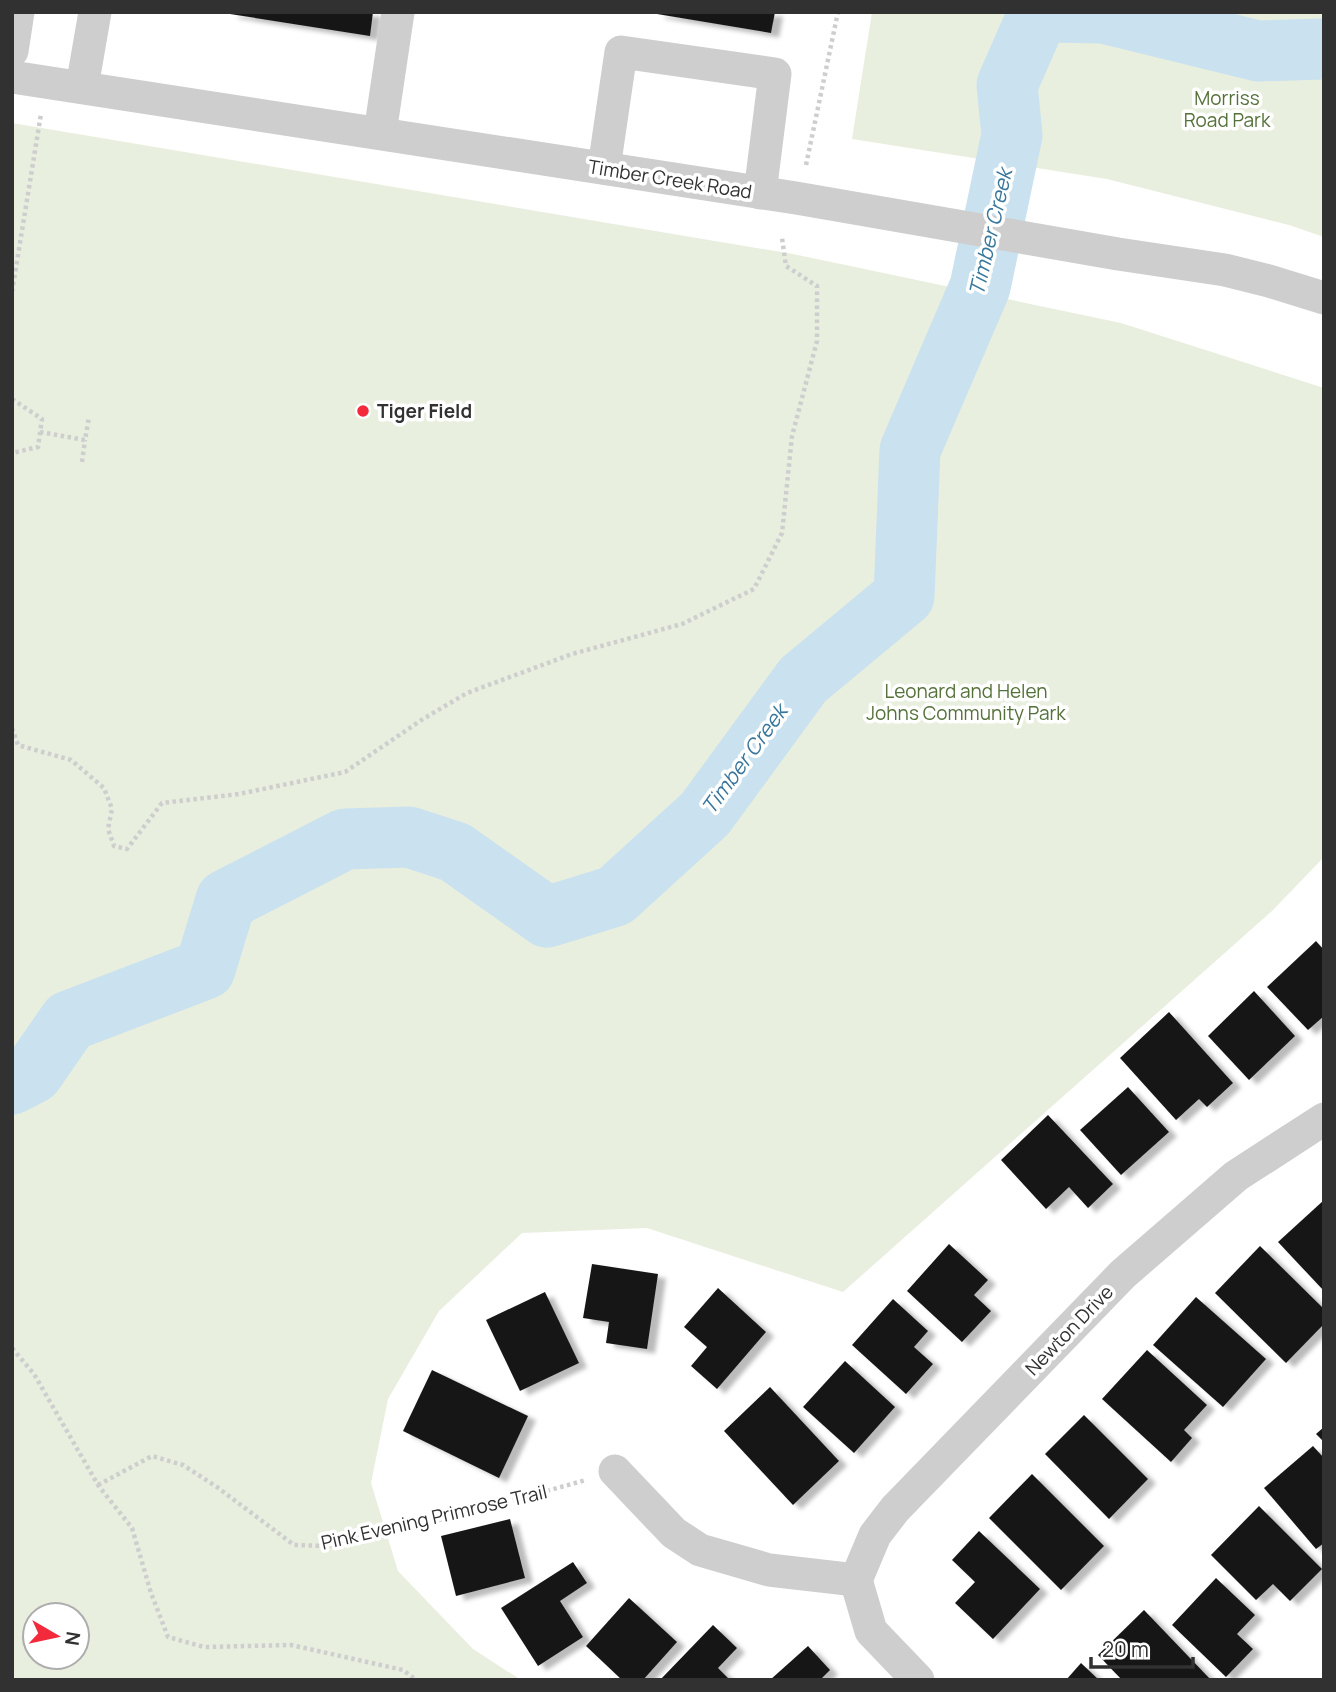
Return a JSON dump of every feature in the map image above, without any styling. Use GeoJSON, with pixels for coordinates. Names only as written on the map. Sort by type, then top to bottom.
{"type":"FeatureCollection","features":[{"type":"Feature","properties":{"kind":"street"},"geometry":{"type":"LineString","coordinates":[[12,51],[18,12]]}},
{"type":"Feature","properties":{"kind":"street"},"geometry":{"type":"LineString","coordinates":[[82,87],[95,12]]}},
{"type":"Feature","properties":{"kind":"street"},"geometry":{"type":"LineString","coordinates":[[380,133],[398,12]]}},
{"type":"Feature","properties":{"kind":"street"},"geometry":{"type":"LineString","coordinates":[[604,168],[621,52],[775,74],[760,193]]}},
{"type":"Feature","properties":{"kind":"street","name":"Timber Creek Road"},"geometry":{"type":"LineString","coordinates":[[12,77],[604,168],[1225,270],[1324,298]]}},
{"type":"Feature","properties":{"kind":"street","name":"Newton Drive"},"geometry":{"type":"LineString","coordinates":[[856,1580],[875,1535],[895,1509],[1123,1274],[1236,1176],[1324,1119]]}},
{"type":"Feature","properties":{"kind":"street"},"geometry":{"type":"LineString","coordinates":[[615,1471],[674,1533],[700,1550],[769,1570],[856,1580],[871,1631],[918,1680]]}},
{"type":"Feature","properties":{"kind":"path"},"geometry":{"type":"LineString","coordinates":[[806,165],[838,12]]}},
{"type":"Feature","properties":{"kind":"path"},"geometry":{"type":"LineString","coordinates":[[12,292],[41,113]]}},
{"type":"Feature","properties":{"kind":"path"},"geometry":{"type":"LineString","coordinates":[[12,728],[18,745],[71,760],[104,788],[112,809],[108,829],[114,846],[127,849],[162,803],[239,794],[345,772],[467,693],[572,654],[682,624],[754,589],[782,533],[792,436],[817,341],[817,286],[786,267],[782,238]]}},
{"type":"Feature","properties":{"kind":"path"},"geometry":{"type":"LineString","coordinates":[[12,399],[42,419],[38,447],[12,453]]}},
{"type":"Feature","properties":{"kind":"path"},"geometry":{"type":"LineString","coordinates":[[82,462],[89,417]]}},
{"type":"Feature","properties":{"kind":"path"},"geometry":{"type":"LineString","coordinates":[[40,432],[85,440]]}},
{"type":"Feature","properties":{"kind":"path"},"geometry":{"type":"LineString","coordinates":[[12,1349],[34,1374],[98,1485],[132,1528],[150,1593],[168,1637],[204,1647],[291,1644],[403,1670],[416,1680]]}},
{"type":"Feature","properties":{"kind":"path","name":"Pink Evening Primrose Trail"},"geometry":{"type":"LineString","coordinates":[[98,1485],[152,1456],[183,1465],[294,1545],[327,1546],[464,1514],[615,1471]]}},
{"type":"Feature","properties":{"kind":"green space","name":"Morriss Road Park"},"geometry":{"type":"Polygon","coordinates":[[[872,12],[1324,12],[1324,237],[1289,225],[1107,179],[852,139],[872,12]]]}},
{"type":"Feature","properties":{"kind":"green space","name":"Leonard and Helen Johns Community Park"},"geometry":{"type":"Polygon","coordinates":[[[12,123],[793,254],[1121,323],[1324,388],[1324,857],[1272,911],[843,1292],[647,1228],[522,1233],[439,1311],[388,1399],[371,1483],[398,1571],[473,1649],[521,1680],[12,1680],[12,123]]]}},
{"type":"Feature","properties":{"kind":"building"},"geometry":{"type":"Polygon","coordinates":[[[230,12],[373,12],[370,36],[230,12]]]}},
{"type":"Feature","properties":{"kind":"building"},"geometry":{"type":"Polygon","coordinates":[[[657,12],[775,12],[771,33],[657,12]]]}},
{"type":"Feature","properties":{"kind":"building"},"geometry":{"type":"Polygon","coordinates":[[[1316,941],[1324,950],[1324,1016],[1308,1030],[1267,987],[1316,941]]]}},
{"type":"Feature","properties":{"kind":"building"},"geometry":{"type":"Polygon","coordinates":[[[1254,991],[1295,1036],[1249,1080],[1208,1036],[1254,991]]]}},
{"type":"Feature","properties":{"kind":"building"},"geometry":{"type":"Polygon","coordinates":[[[1169,1012],[1233,1083],[1207,1107],[1199,1099],[1176,1120],[1120,1058],[1169,1012]]]}},
{"type":"Feature","properties":{"kind":"building"},"geometry":{"type":"Polygon","coordinates":[[[1128,1087],[1169,1132],[1121,1175],[1080,1130],[1128,1087]]]}},
{"type":"Feature","properties":{"kind":"building"},"geometry":{"type":"Polygon","coordinates":[[[1048,1115],[1113,1184],[1088,1208],[1069,1187],[1046,1209],[1001,1160],[1048,1115]]]}},
{"type":"Feature","properties":{"kind":"building"},"geometry":{"type":"Polygon","coordinates":[[[1324,1200],[1324,1291],[1278,1242],[1324,1200]]]}},
{"type":"Feature","properties":{"kind":"building"},"geometry":{"type":"Polygon","coordinates":[[[949,1244],[988,1280],[974,1295],[991,1311],[962,1342],[907,1291],[949,1244]]]}},
{"type":"Feature","properties":{"kind":"building"},"geometry":{"type":"Polygon","coordinates":[[[1260,1246],[1324,1309],[1324,1324],[1286,1363],[1215,1293],[1260,1246]]]}},
{"type":"Feature","properties":{"kind":"building"},"geometry":{"type":"Polygon","coordinates":[[[592,1264],[658,1274],[647,1349],[606,1343],[609,1322],[583,1318],[592,1264]]]}},
{"type":"Feature","properties":{"kind":"building"},"geometry":{"type":"Polygon","coordinates":[[[718,1288],[766,1332],[717,1389],[691,1366],[707,1347],[684,1327],[718,1288]]]}},
{"type":"Feature","properties":{"kind":"building"},"geometry":{"type":"Polygon","coordinates":[[[545,1292],[579,1363],[520,1391],[486,1320],[545,1292]]]}},
{"type":"Feature","properties":{"kind":"building"},"geometry":{"type":"Polygon","coordinates":[[[1196,1297],[1266,1359],[1223,1407],[1153,1345],[1196,1297]]]}},
{"type":"Feature","properties":{"kind":"building"},"geometry":{"type":"Polygon","coordinates":[[[893,1299],[928,1331],[914,1347],[933,1364],[906,1394],[852,1345],[893,1299]]]}},
{"type":"Feature","properties":{"kind":"building"},"geometry":{"type":"Polygon","coordinates":[[[1147,1350],[1207,1405],[1184,1430],[1192,1438],[1171,1462],[1102,1399],[1147,1350]]]}},
{"type":"Feature","properties":{"kind":"building"},"geometry":{"type":"Polygon","coordinates":[[[845,1361],[895,1407],[854,1453],[803,1407],[845,1361]]]}},
{"type":"Feature","properties":{"kind":"building"},"geometry":{"type":"Polygon","coordinates":[[[432,1370],[528,1416],[499,1478],[403,1431],[432,1370]]]}},
{"type":"Feature","properties":{"kind":"building"},"geometry":{"type":"Polygon","coordinates":[[[770,1387],[839,1461],[793,1505],[724,1431],[770,1387]]]}},
{"type":"Feature","properties":{"kind":"building"},"geometry":{"type":"Polygon","coordinates":[[[1084,1415],[1148,1479],[1109,1519],[1045,1454],[1084,1415]]]}},
{"type":"Feature","properties":{"kind":"building"},"geometry":{"type":"Polygon","coordinates":[[[1324,1427],[1324,1442],[1316,1434],[1324,1427]]]}},
{"type":"Feature","properties":{"kind":"building"},"geometry":{"type":"Polygon","coordinates":[[[1313,1446],[1324,1458],[1324,1543],[1316,1549],[1264,1488],[1313,1446]]]}},
{"type":"Feature","properties":{"kind":"building"},"geometry":{"type":"Polygon","coordinates":[[[1032,1474],[1104,1546],[1061,1590],[989,1518],[1032,1474]]]}},
{"type":"Feature","properties":{"kind":"building"},"geometry":{"type":"Polygon","coordinates":[[[1259,1506],[1322,1569],[1290,1601],[1273,1584],[1256,1600],[1211,1555],[1259,1506]]]}},
{"type":"Feature","properties":{"kind":"building"},"geometry":{"type":"Polygon","coordinates":[[[510,1519],[525,1578],[456,1596],[441,1536],[510,1519]]]}},
{"type":"Feature","properties":{"kind":"building"},"geometry":{"type":"Polygon","coordinates":[[[979,1531],[1040,1589],[993,1639],[955,1603],[975,1582],[952,1560],[979,1531]]]}},
{"type":"Feature","properties":{"kind":"building"},"geometry":{"type":"Polygon","coordinates":[[[573,1562],[587,1583],[560,1601],[583,1637],[538,1666],[501,1608],[573,1562]]]}},
{"type":"Feature","properties":{"kind":"building"},"geometry":{"type":"Polygon","coordinates":[[[1216,1578],[1255,1615],[1237,1634],[1253,1649],[1226,1677],[1172,1625],[1216,1578]]]}},
{"type":"Feature","properties":{"kind":"building"},"geometry":{"type":"Polygon","coordinates":[[[629,1598],[677,1642],[643,1680],[622,1680],[586,1646],[629,1598]]]}},
{"type":"Feature","properties":{"kind":"building"},"geometry":{"type":"Polygon","coordinates":[[[1144,1610],[1211,1680],[1122,1680],[1098,1655],[1144,1610]]]}},
{"type":"Feature","properties":{"kind":"building"},"geometry":{"type":"Polygon","coordinates":[[[713,1625],[737,1648],[718,1668],[730,1680],[660,1680],[713,1625]]]}},
{"type":"Feature","properties":{"kind":"building"},"geometry":{"type":"Polygon","coordinates":[[[808,1646],[830,1670],[820,1680],[770,1680],[808,1646]]]}},
{"type":"Feature","properties":{"kind":"building"},"geometry":{"type":"Polygon","coordinates":[[[1081,1663],[1099,1680],[1066,1680],[1081,1663]]]}},
{"type":"Feature","properties":{"kind":"waterway","name":"Timber Creek"},"geometry":{"type":"LineString","coordinates":[[12,1084],[33,1073],[69,1021],[205,969],[226,900],[345,839],[409,837],[455,852],[547,917],[615,896],[705,814],[803,680],[904,596],[910,450],[980,287],[1012,135],[1007,85],[1039,12]]}},
{"type":"Feature","properties":{"kind":"waterway","name":"Timber Creek"},"geometry":{"type":"LineString","coordinates":[[1044,12],[1103,13],[1258,51],[1324,49]]}},
{"type":"Feature","properties":{"kind":"place","name":"Tiger Field"},"geometry":{"type":"Point","coordinates":[363,411]}}]}
